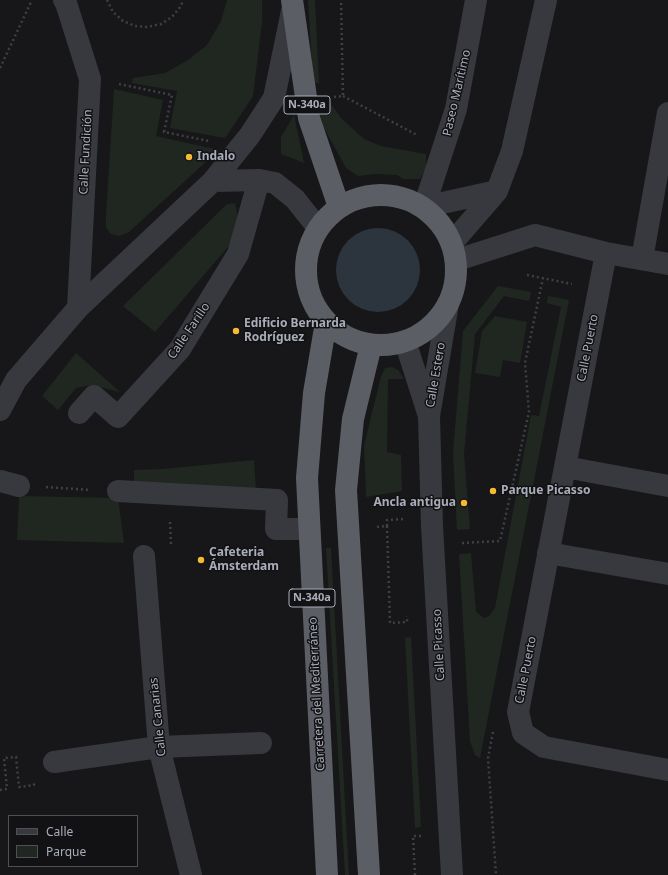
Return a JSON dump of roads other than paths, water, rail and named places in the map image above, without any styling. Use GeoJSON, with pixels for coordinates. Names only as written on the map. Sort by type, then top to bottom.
{"type":"FeatureCollection","features":[{"type":"Feature","properties":{"kind":"highway","name":"N-340a"},"geometry":{"type":"LineString","coordinates":[[292,5],[309,118],[339,207]]}},
{"type":"Feature","properties":{"kind":"highway"},"geometry":{"type":"LineString","coordinates":[[381,194],[404,197],[424,207],[441,223],[454,251],[456,285],[448,304],[439,318],[426,330],[405,341],[389,345],[371,345],[356,341],[342,334],[326,322],[317,310],[310,296],[306,274],[308,250],[318,228],[327,216],[339,207],[359,197],[381,194]]}},
{"type":"Feature","properties":{"kind":"highway","name":"Carretera del Mediterráneo"},"geometry":{"type":"LineString","coordinates":[[326,322],[314,393],[307,478],[327,875]]}},
{"type":"Feature","properties":{"kind":"highway","name":"N-340a"},"geometry":{"type":"LineString","coordinates":[[369,875],[346,490],[353,419],[371,345]]}},
{"type":"Feature","properties":{"kind":"street","name":"Calle Fundición"},"geometry":{"type":"LineString","coordinates":[[64,0],[90,79],[78,308]]}},
{"type":"Feature","properties":{"kind":"street","name":"Paseo Marítimo"},"geometry":{"type":"LineString","coordinates":[[424,207],[456,109],[476,0]]}},
{"type":"Feature","properties":{"kind":"street"},"geometry":{"type":"LineString","coordinates":[[454,251],[497,191],[512,151],[546,0]]}},
{"type":"Feature","properties":{"kind":"street"},"geometry":{"type":"LineString","coordinates":[[0,410],[16,380],[78,308],[213,181],[250,135],[274,98],[292,5]]}},
{"type":"Feature","properties":{"kind":"street"},"geometry":{"type":"LineString","coordinates":[[642,259],[668,114]]}},
{"type":"Feature","properties":{"kind":"street"},"geometry":{"type":"LineString","coordinates":[[213,181],[259,180],[275,183],[295,198],[318,228]]}},
{"type":"Feature","properties":{"kind":"street","name":"Calle Farillo"},"geometry":{"type":"LineString","coordinates":[[79,413],[94,396],[118,417],[180,350],[238,254],[259,180]]}},
{"type":"Feature","properties":{"kind":"street"},"geometry":{"type":"LineString","coordinates":[[424,207],[497,191]]}},
{"type":"Feature","properties":{"kind":"street"},"geometry":{"type":"LineString","coordinates":[[454,251],[535,235],[606,253],[668,264]]}},
{"type":"Feature","properties":{"kind":"street","name":"Calle Puerto"},"geometry":{"type":"LineString","coordinates":[[606,253],[518,712],[523,733],[544,747],[668,770]]}},
{"type":"Feature","properties":{"kind":"street","name":"Calle Estero"},"geometry":{"type":"LineString","coordinates":[[429,416],[448,304]]}},
{"type":"Feature","properties":{"kind":"street","name":"Calle Estero"},"geometry":{"type":"LineString","coordinates":[[405,341],[429,416]]}},
{"type":"Feature","properties":{"kind":"street","name":"Calle Picasso"},"geometry":{"type":"LineString","coordinates":[[429,416],[432,526],[452,875]]}},
{"type":"Feature","properties":{"kind":"street"},"geometry":{"type":"LineString","coordinates":[[565,467],[668,486]]}},
{"type":"Feature","properties":{"kind":"street"},"geometry":{"type":"LineString","coordinates":[[118,491],[277,500],[276,529],[309,529]]}},
{"type":"Feature","properties":{"kind":"street"},"geometry":{"type":"LineString","coordinates":[[548,553],[668,574]]}},
{"type":"Feature","properties":{"kind":"street","name":"Calle Canarias"},"geometry":{"type":"LineString","coordinates":[[144,556],[159,747],[191,875]]}},
{"type":"Feature","properties":{"kind":"street"},"geometry":{"type":"LineString","coordinates":[[54,762],[159,747],[261,743]]}},
{"type":"Feature","properties":{"kind":"place","name":"Indalo"},"geometry":{"type":"Point","coordinates":[189,157]}},
{"type":"Feature","properties":{"kind":"place","name":"Edificio Bernarda Rodríguez"},"geometry":{"type":"Point","coordinates":[236,331]}},
{"type":"Feature","properties":{"kind":"place","name":"Parque Picasso"},"geometry":{"type":"Point","coordinates":[493,491]}},
{"type":"Feature","properties":{"kind":"place","name":"Ancla antigua"},"geometry":{"type":"Point","coordinates":[464,503]}},
{"type":"Feature","properties":{"kind":"place","name":"Cafeteria Ámsterdam"},"geometry":{"type":"Point","coordinates":[201,560]}}]}
